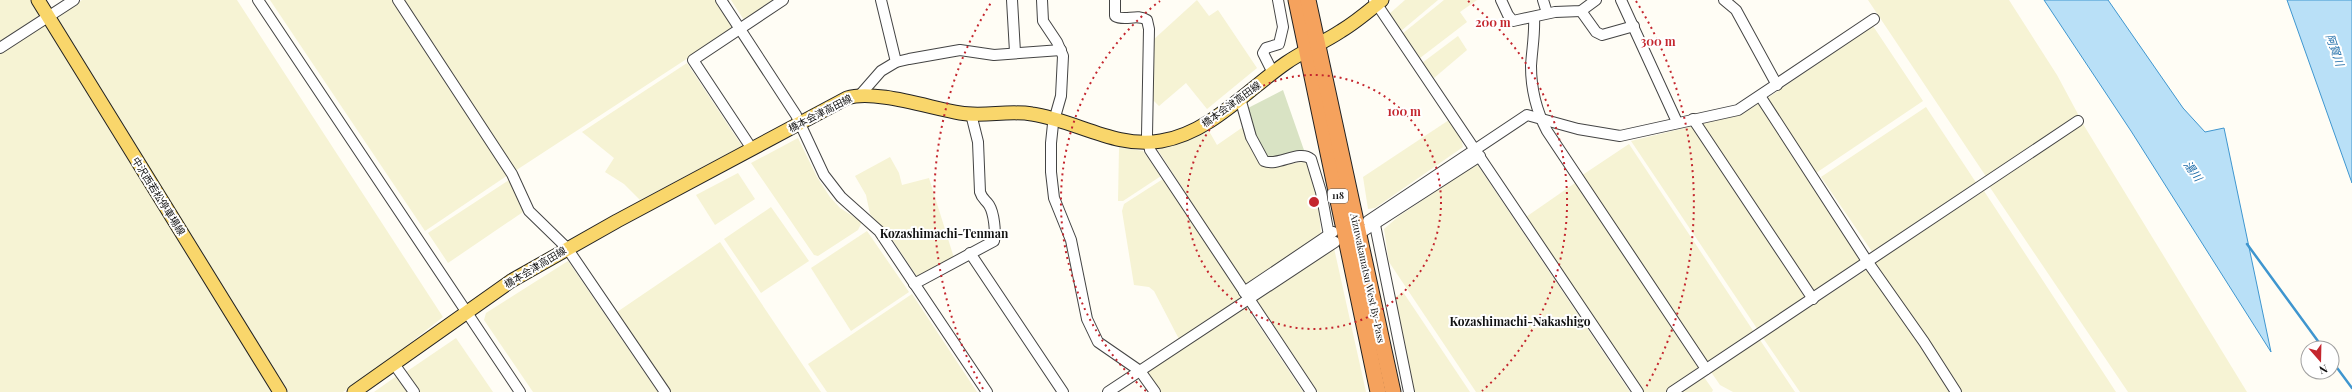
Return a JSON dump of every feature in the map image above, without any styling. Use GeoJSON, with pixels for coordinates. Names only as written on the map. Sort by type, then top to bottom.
{"type":"FeatureCollection","features":[{"type":"Feature","properties":{"kind":"highway","name":"Aizuwakamatsu West By-Pass"},"geometry":{"type":"LineString","coordinates":[[1296,0],[1313,47],[1359,234],[1393,392]]}},
{"type":"Feature","properties":{"kind":"highway","name":"Aizuwakamatsu West By-Pass"},"geometry":{"type":"LineString","coordinates":[[1308,0],[1313,47],[1344,226],[1378,392]]}},
{"type":"Feature","properties":{"kind":"main road","name":"中沢西若松停車場線"},"geometry":{"type":"LineString","coordinates":[[38,0],[280,392]]}},
{"type":"Feature","properties":{"kind":"main road","name":"橋本会津高田線"},"geometry":{"type":"LineString","coordinates":[[354,392],[466,311],[567,248],[834,104],[860,95],[971,114],[1022,113],[1054,120],[1107,136],[1148,142],[1166,140],[1193,131],[1210,121],[1272,73],[1353,24],[1378,1]]}},
{"type":"Feature","properties":{"kind":"street"},"geometry":{"type":"LineString","coordinates":[[0,48],[74,0]]}},
{"type":"Feature","properties":{"kind":"street"},"geometry":{"type":"LineString","coordinates":[[258,0],[520,392]]}},
{"type":"Feature","properties":{"kind":"street"},"geometry":{"type":"LineString","coordinates":[[398,0],[512,174],[529,211],[567,248],[665,392]]}},
{"type":"Feature","properties":{"kind":"street"},"geometry":{"type":"LineString","coordinates":[[722,0],[800,123],[828,181],[841,197],[879,231],[986,392]]}},
{"type":"Feature","properties":{"kind":"street"},"geometry":{"type":"LineString","coordinates":[[752,149],[693,60],[783,0]]}},
{"type":"Feature","properties":{"kind":"street"},"geometry":{"type":"LineString","coordinates":[[881,0],[896,62]]}},
{"type":"Feature","properties":{"kind":"street"},"geometry":{"type":"LineString","coordinates":[[1012,0],[1015,52]]}},
{"type":"Feature","properties":{"kind":"street"},"geometry":{"type":"LineString","coordinates":[[1042,0],[1043,21],[1061,50],[1063,80],[1054,120],[1051,172],[1054,198],[1072,240],[1087,319],[1098,342],[1140,371],[1155,392]]}},
{"type":"Feature","properties":{"kind":"street"},"geometry":{"type":"LineString","coordinates":[[1116,0],[1115,16],[1124,18],[1143,17],[1147,20],[1149,29],[1148,142],[1150,150],[1311,392]]}},
{"type":"Feature","properties":{"kind":"street"},"geometry":{"type":"LineString","coordinates":[[1272,73],[1263,53],[1266,48],[1279,44],[1282,27],[1278,0]]}},
{"type":"Feature","properties":{"kind":"street"},"geometry":{"type":"LineString","coordinates":[[1501,0],[1508,16],[1514,21],[1567,10],[1581,11],[1596,0]]}},
{"type":"Feature","properties":{"kind":"street"},"geometry":{"type":"LineString","coordinates":[[1543,0],[1547,14]]}},
{"type":"Feature","properties":{"kind":"street"},"geometry":{"type":"LineString","coordinates":[[1622,0],[1677,122]]}},
{"type":"Feature","properties":{"kind":"street"},"geometry":{"type":"LineString","coordinates":[[1724,0],[1736,10],[1777,84]]}},
{"type":"Feature","properties":{"kind":"street"},"geometry":{"type":"LineString","coordinates":[[1378,1],[1477,153],[1638,392]]}},
{"type":"Feature","properties":{"kind":"street"},"geometry":{"type":"LineString","coordinates":[[1581,11],[1598,34],[1602,35],[1634,26]]}},
{"type":"Feature","properties":{"kind":"street"},"geometry":{"type":"LineString","coordinates":[[1534,17],[1535,34],[1532,78],[1533,96],[1540,117],[1547,131],[1706,369]]}},
{"type":"Feature","properties":{"kind":"street"},"geometry":{"type":"LineString","coordinates":[[1359,234],[1372,223],[1477,153],[1527,115],[1540,117],[1550,123],[1620,136],[1677,122],[1738,110],[1874,19]]}},
{"type":"Feature","properties":{"kind":"street"},"geometry":{"type":"LineString","coordinates":[[860,95],[881,71],[896,62],[960,50],[983,55],[1061,50]]}},
{"type":"Feature","properties":{"kind":"street"},"geometry":{"type":"LineString","coordinates":[[1760,96],[1867,261],[1924,342],[1956,392]]}},
{"type":"Feature","properties":{"kind":"street"},"geometry":{"type":"LineString","coordinates":[[1240,98],[1251,137],[1264,161],[1270,163],[1301,156],[1311,159],[1321,192],[1332,239]]}},
{"type":"Feature","properties":{"kind":"street"},"geometry":{"type":"LineString","coordinates":[[914,284],[994,240],[995,236],[991,210],[980,192],[978,142],[971,114]]}},
{"type":"Feature","properties":{"kind":"street"},"geometry":{"type":"LineString","coordinates":[[1693,119],[1813,299]]}},
{"type":"Feature","properties":{"kind":"street"},"geometry":{"type":"LineString","coordinates":[[1672,392],[2078,121]]}},
{"type":"Feature","properties":{"kind":"street"},"geometry":{"type":"LineString","coordinates":[[1372,223],[1409,392]]}},
{"type":"Feature","properties":{"kind":"street"},"geometry":{"type":"LineString","coordinates":[[1108,392],[1332,239],[1344,226]]}},
{"type":"Feature","properties":{"kind":"street"},"geometry":{"type":"LineString","coordinates":[[970,253],[1063,392]]}},
{"type":"Feature","properties":{"kind":"street"},"geometry":{"type":"LineString","coordinates":[[394,364],[414,392]]}},
{"type":"Feature","properties":{"kind":"shaded area"},"geometry":{"type":"Polygon","coordinates":[[[0,0],[33,0],[43,15],[0,45],[0,0]]]}},
{"type":"Feature","properties":{"kind":"shaded area"},"geometry":{"type":"Polygon","coordinates":[[[82,0],[237,0],[443,317],[373,372],[343,392],[287,392],[56,21],[57,17],[82,0]]]}},
{"type":"Feature","properties":{"kind":"shaded area"},"geometry":{"type":"Polygon","coordinates":[[[270,0],[393,0],[508,175],[425,231],[270,0]]]}},
{"type":"Feature","properties":{"kind":"shaded area"},"geometry":{"type":"Polygon","coordinates":[[[402,0],[715,0],[734,28],[515,171],[402,0]]]}},
{"type":"Feature","properties":{"kind":"shaded area"},"geometry":{"type":"Polygon","coordinates":[[[731,0],[774,0],[744,20],[731,0]]]}},
{"type":"Feature","properties":{"kind":"shaded area"},"geometry":{"type":"Polygon","coordinates":[[[1197,0],[1209,16],[1218,10],[1257,68],[1207,109],[1186,83],[1159,106],[1152,99],[1152,41],[1197,0]]]}},
{"type":"Feature","properties":{"kind":"shaded area"},"geometry":{"type":"Polygon","coordinates":[[[1405,0],[1438,0],[1401,31],[1388,15],[1405,0]]]}},
{"type":"Feature","properties":{"kind":"shaded area"},"geometry":{"type":"Polygon","coordinates":[[[1444,0],[1477,0],[1460,12],[1467,22],[1420,58],[1402,34],[1444,0]]]}},
{"type":"Feature","properties":{"kind":"shaded area"},"geometry":{"type":"Polygon","coordinates":[[[1868,0],[2009,0],[2057,75],[2079,116],[1987,178],[1868,0]]]}},
{"type":"Feature","properties":{"kind":"shaded area"},"geometry":{"type":"Polygon","coordinates":[[[44,24],[49,24],[274,392],[0,392],[0,52],[44,24]]]}},
{"type":"Feature","properties":{"kind":"shaded area"},"geometry":{"type":"Polygon","coordinates":[[[1873,26],[1923,101],[1816,173],[1766,99],[1873,26]]]}},
{"type":"Feature","properties":{"kind":"shaded area"},"geometry":{"type":"Polygon","coordinates":[[[1458,36],[1467,50],[1434,78],[1422,63],[1458,36]]]}},
{"type":"Feature","properties":{"kind":"shaded area"},"geometry":{"type":"Polygon","coordinates":[[[687,63],[742,146],[640,200],[624,184],[605,172],[614,158],[582,132],[687,63]]]}},
{"type":"Feature","properties":{"kind":"shaded area"},"geometry":{"type":"Polygon","coordinates":[[[1759,103],[1862,260],[1814,293],[1700,124],[1741,115],[1759,103]]]}},
{"type":"Feature","properties":{"kind":"shaded area"},"geometry":{"type":"Polygon","coordinates":[[[1926,107],[1977,184],[1873,253],[1821,177],[1926,107]]]}},
{"type":"Feature","properties":{"kind":"shaded area"},"geometry":{"type":"Polygon","coordinates":[[[1449,120],[1461,138],[1463,147],[1375,208],[1368,209],[1363,177],[1449,120]]]}},
{"type":"Feature","properties":{"kind":"shaded area"},"geometry":{"type":"Polygon","coordinates":[[[2083,124],[2247,392],[2128,392],[1989,186],[2083,124]]]}},
{"type":"Feature","properties":{"kind":"shaded area"},"geometry":{"type":"Polygon","coordinates":[[[1693,126],[1806,298],[1758,330],[1631,141],[1693,126]]]}},
{"type":"Feature","properties":{"kind":"shaded area"},"geometry":{"type":"Polygon","coordinates":[[[1243,127],[1265,165],[1269,167],[1309,161],[1317,188],[1321,233],[1304,248],[1246,287],[1156,147],[1184,140],[1209,131],[1217,145],[1243,127]]]}},
{"type":"Feature","properties":{"kind":"shaded area"},"geometry":{"type":"Polygon","coordinates":[[[798,138],[817,177],[830,197],[840,208],[862,222],[858,230],[818,256],[814,255],[751,163],[798,138]]]}},
{"type":"Feature","properties":{"kind":"shaded area"},"geometry":{"type":"Polygon","coordinates":[[[1629,144],[1754,332],[1706,364],[1581,176],[1629,144]]]}},
{"type":"Feature","properties":{"kind":"shaded area"},"geometry":{"type":"Polygon","coordinates":[[[1119,147],[1143,151],[1161,176],[1123,201],[1118,201],[1119,147]]]}},
{"type":"Feature","properties":{"kind":"shaded area"},"geometry":{"type":"Polygon","coordinates":[[[890,157],[899,173],[902,185],[929,178],[954,258],[918,278],[894,242],[870,214],[866,195],[855,176],[890,157]]]}},
{"type":"Feature","properties":{"kind":"shaded area"},"geometry":{"type":"Polygon","coordinates":[[[1477,164],[1630,392],[1476,392],[1389,262],[1384,229],[1399,216],[1477,164]]]}},
{"type":"Feature","properties":{"kind":"shaded area"},"geometry":{"type":"Polygon","coordinates":[[[738,173],[755,199],[715,225],[696,195],[738,173]]]}},
{"type":"Feature","properties":{"kind":"shaded area"},"geometry":{"type":"Polygon","coordinates":[[[1163,179],[1243,297],[1242,300],[1180,341],[1154,291],[1149,287],[1134,285],[1122,211],[1124,204],[1163,179]]]}},
{"type":"Feature","properties":{"kind":"shaded area"},"geometry":{"type":"Polygon","coordinates":[[[509,180],[523,212],[448,263],[428,233],[509,180]]]}},
{"type":"Feature","properties":{"kind":"shaded area"},"geometry":{"type":"Polygon","coordinates":[[[1575,183],[1700,368],[1665,392],[1644,392],[1526,217],[1575,183]]]}},
{"type":"Feature","properties":{"kind":"shaded area"},"geometry":{"type":"Polygon","coordinates":[[[1984,191],[2116,392],[1958,392],[1871,263],[1984,191]]]}},
{"type":"Feature","properties":{"kind":"shaded area"},"geometry":{"type":"Polygon","coordinates":[[[771,207],[809,261],[761,293],[724,239],[771,207]]]}},
{"type":"Feature","properties":{"kind":"shaded area"},"geometry":{"type":"Polygon","coordinates":[[[867,231],[909,292],[851,331],[811,268],[867,231]]]}},
{"type":"Feature","properties":{"kind":"shaded area"},"geometry":{"type":"Polygon","coordinates":[[[720,242],[821,392],[671,392],[617,312],[720,242]]]}},
{"type":"Feature","properties":{"kind":"shaded area"},"geometry":{"type":"Polygon","coordinates":[[[1334,248],[1366,392],[1318,392],[1256,299],[1334,248]]]}},
{"type":"Feature","properties":{"kind":"shaded area"},"geometry":{"type":"Polygon","coordinates":[[[568,261],[658,392],[533,392],[484,320],[486,313],[568,261]]]}},
{"type":"Feature","properties":{"kind":"shaded area"},"geometry":{"type":"Polygon","coordinates":[[[1869,268],[1950,392],[1800,392],[1763,338],[1869,268]]]}},
{"type":"Feature","properties":{"kind":"shaded area"},"geometry":{"type":"Polygon","coordinates":[[[1403,292],[1470,392],[1414,392],[1394,298],[1403,292]]]}},
{"type":"Feature","properties":{"kind":"shaded area"},"geometry":{"type":"Polygon","coordinates":[[[912,294],[977,392],[827,392],[808,364],[912,294]]]}},
{"type":"Feature","properties":{"kind":"shaded area"},"geometry":{"type":"Polygon","coordinates":[[[1246,306],[1303,392],[1159,392],[1146,373],[1246,306]]]}},
{"type":"Feature","properties":{"kind":"shaded area"},"geometry":{"type":"Polygon","coordinates":[[[456,338],[493,392],[419,392],[406,372],[456,338]]]}},
{"type":"Feature","properties":{"kind":"shaded area"},"geometry":{"type":"Polygon","coordinates":[[[1760,340],[1795,392],[1733,392],[1720,385],[1711,372],[1760,340]]]}},
{"type":"Feature","properties":{"kind":"shaded area"},"geometry":{"type":"Polygon","coordinates":[[[398,375],[410,392],[374,392],[398,375]]]}},
{"type":"Feature","properties":{"kind":"shaded area"},"geometry":{"type":"Polygon","coordinates":[[[1704,377],[1713,390],[1712,392],[1682,392],[1704,377]]]}},
{"type":"Feature","properties":{"kind":"green space"},"geometry":{"type":"Polygon","coordinates":[[[1283,90],[1305,153],[1269,161],[1249,127],[1248,108],[1283,90]]]}},
{"type":"Feature","properties":{"kind":"water"},"geometry":{"type":"Polygon","coordinates":[[[2044,0],[2108,0],[2183,108],[2205,132],[2224,128],[2271,352],[2131,131],[2044,0]]]}},
{"type":"Feature","properties":{"kind":"water","name":"阿賀川"},"geometry":{"type":"Polygon","coordinates":[[[2287,0],[2352,0],[2352,183],[2287,0]]]}},
{"type":"Feature","properties":{"kind":"waterway","name":"湯川"},"geometry":{"type":"LineString","coordinates":[[2247,244],[2317,340]]}},
{"type":"Feature","properties":{"kind":"waterway","name":"湯川"},"geometry":{"type":"LineString","coordinates":[[2340,372],[2352,388]]}},
{"type":"Feature","properties":{"kind":"district","name":"Kozashimachi-Tenman"},"geometry":{"type":"Point","coordinates":[944,234]}},
{"type":"Feature","properties":{"kind":"district","name":"Kozashimachi-Nakashigo"},"geometry":{"type":"Point","coordinates":[1520,322]}}]}
